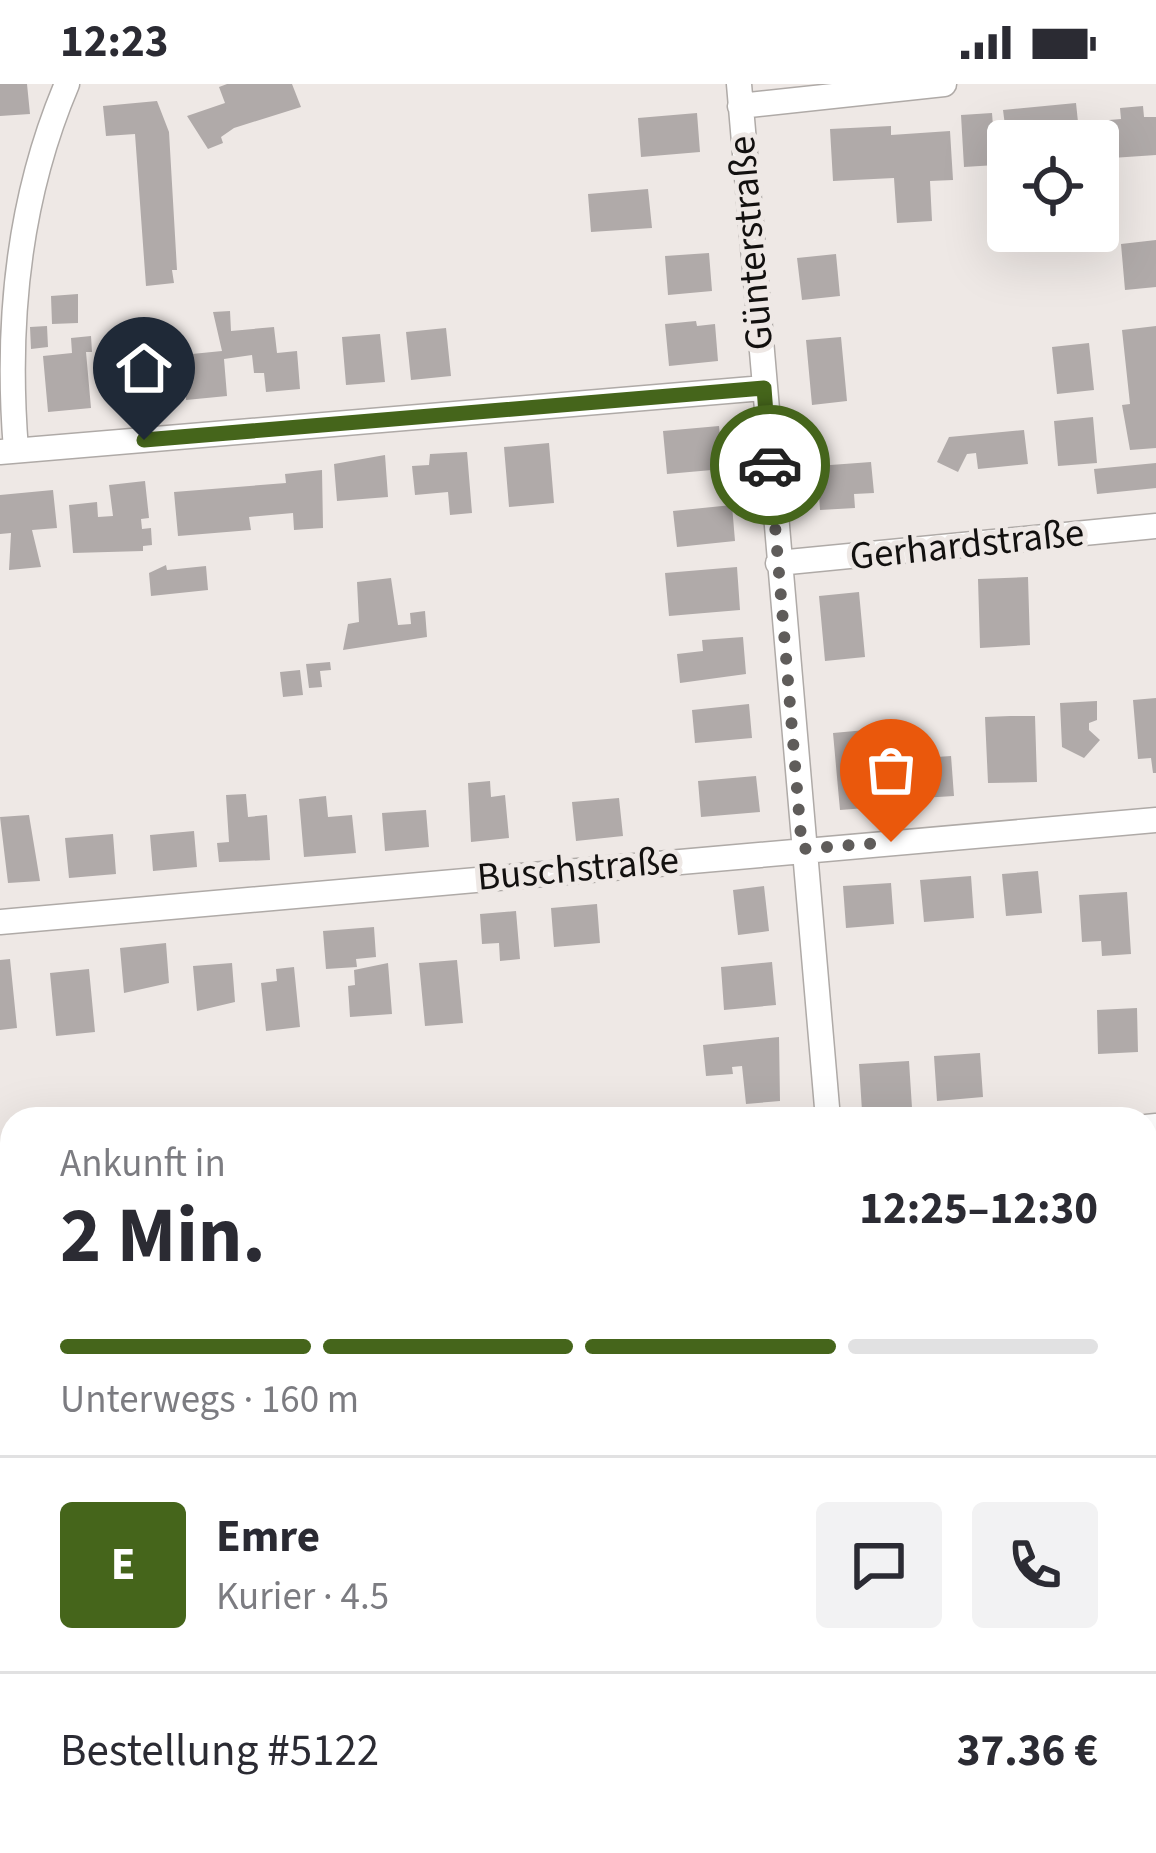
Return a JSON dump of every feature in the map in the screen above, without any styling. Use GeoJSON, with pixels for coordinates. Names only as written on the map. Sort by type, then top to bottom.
{"type":"FeatureCollection","features":[{"type":"Feature","properties":{"kind":"street"},"geometry":{"type":"LineString","coordinates":[[67,84],[28,213],[13,310],[8,451],[764,388]]}},
{"type":"Feature","properties":{"kind":"street"},"geometry":{"type":"LineString","coordinates":[[739,95],[944,84]]}},
{"type":"Feature","properties":{"kind":"street","name":"Günterstraße"},"geometry":{"type":"LineString","coordinates":[[739,95],[826,1107]]}},
{"type":"Feature","properties":{"kind":"street","name":"Gerhardstraße"},"geometry":{"type":"LineString","coordinates":[[778,563],[1156,526]]}},
{"type":"Feature","properties":{"kind":"street","name":"Buschstraße"},"geometry":{"type":"LineString","coordinates":[[0,922],[1156,820]]}},
{"type":"Feature","properties":{"kind":"building"},"geometry":{"type":"Polygon","coordinates":[[[0,84],[27,84],[30,114],[0,116],[0,84]]]}},
{"type":"Feature","properties":{"kind":"building"},"geometry":{"type":"Polygon","coordinates":[[[292,84],[301,107],[234,128],[221,137],[223,143],[208,149],[187,116],[225,103],[219,87],[292,84]]]}},
{"type":"Feature","properties":{"kind":"building"},"geometry":{"type":"Polygon","coordinates":[[[157,101],[169,132],[177,270],[172,270],[174,283],[146,286],[135,134],[106,136],[103,106],[157,101]]]}},
{"type":"Feature","properties":{"kind":"building"},"geometry":{"type":"Polygon","coordinates":[[[1076,103],[1078,120],[1004,120],[1003,110],[1076,103]]]}},
{"type":"Feature","properties":{"kind":"building"},"geometry":{"type":"Polygon","coordinates":[[[1143,106],[1144,117],[1156,117],[1156,155],[1119,158],[1119,120],[1109,120],[1121,119],[1120,108],[1143,106]]]}},
{"type":"Feature","properties":{"kind":"building"},"geometry":{"type":"Polygon","coordinates":[[[697,113],[700,152],[641,157],[638,118],[697,113]]]}},
{"type":"Feature","properties":{"kind":"building"},"geometry":{"type":"Polygon","coordinates":[[[992,113],[993,120],[987,120],[987,166],[964,167],[961,115],[992,113]]]}},
{"type":"Feature","properties":{"kind":"building"},"geometry":{"type":"Polygon","coordinates":[[[891,126],[891,135],[950,131],[953,180],[930,181],[932,221],[897,223],[894,178],[833,181],[830,129],[891,126]]]}},
{"type":"Feature","properties":{"kind":"building"},"geometry":{"type":"Polygon","coordinates":[[[648,189],[652,228],[591,232],[588,194],[648,189]]]}},
{"type":"Feature","properties":{"kind":"building"},"geometry":{"type":"Polygon","coordinates":[[[1156,240],[1156,287],[1125,290],[1121,244],[1156,240]]]}},
{"type":"Feature","properties":{"kind":"building"},"geometry":{"type":"Polygon","coordinates":[[[709,253],[712,291],[668,295],[665,256],[709,253]]]}},
{"type":"Feature","properties":{"kind":"building"},"geometry":{"type":"Polygon","coordinates":[[[836,254],[840,296],[802,300],[797,258],[836,254]]]}},
{"type":"Feature","properties":{"kind":"building"},"geometry":{"type":"Polygon","coordinates":[[[78,294],[78,323],[52,324],[51,296],[78,294]]]}},
{"type":"Feature","properties":{"kind":"building"},"geometry":{"type":"Polygon","coordinates":[[[230,311],[231,331],[274,327],[277,353],[297,351],[300,389],[266,392],[264,373],[254,373],[252,355],[224,359],[227,396],[186,400],[182,355],[222,351],[213,312],[230,311]]]}},
{"type":"Feature","properties":{"kind":"building"},"geometry":{"type":"Polygon","coordinates":[[[696,321],[697,326],[715,324],[718,361],[669,366],[665,324],[696,321]]]}},
{"type":"Feature","properties":{"kind":"building"},"geometry":{"type":"Polygon","coordinates":[[[47,326],[48,347],[31,349],[30,327],[47,326]]]}},
{"type":"Feature","properties":{"kind":"building"},"geometry":{"type":"Polygon","coordinates":[[[1156,326],[1156,448],[1130,450],[1122,405],[1130,404],[1122,330],[1156,326]]]}},
{"type":"Feature","properties":{"kind":"building"},"geometry":{"type":"Polygon","coordinates":[[[446,328],[451,376],[411,380],[406,332],[446,328]]]}},
{"type":"Feature","properties":{"kind":"building"},"geometry":{"type":"Polygon","coordinates":[[[380,334],[385,382],[346,385],[342,337],[380,334]]]}},
{"type":"Feature","properties":{"kind":"building"},"geometry":{"type":"Polygon","coordinates":[[[91,336],[92,352],[86,352],[91,408],[48,412],[43,356],[72,353],[71,338],[91,336]]]}},
{"type":"Feature","properties":{"kind":"building"},"geometry":{"type":"Polygon","coordinates":[[[841,337],[847,401],[812,405],[806,340],[841,337]]]}},
{"type":"Feature","properties":{"kind":"building"},"geometry":{"type":"Polygon","coordinates":[[[1089,343],[1094,390],[1057,394],[1052,347],[1089,343]]]}},
{"type":"Feature","properties":{"kind":"building"},"geometry":{"type":"Polygon","coordinates":[[[154,363],[158,402],[121,405],[117,367],[154,363]]]}},
{"type":"Feature","properties":{"kind":"building"},"geometry":{"type":"Polygon","coordinates":[[[1093,417],[1097,463],[1058,466],[1054,421],[1093,417]]]}},
{"type":"Feature","properties":{"kind":"building"},"geometry":{"type":"Polygon","coordinates":[[[719,426],[723,469],[667,474],[663,431],[719,426]]]}},
{"type":"Feature","properties":{"kind":"building"},"geometry":{"type":"Polygon","coordinates":[[[1024,430],[1028,464],[978,469],[976,453],[967,454],[958,472],[937,462],[949,437],[1024,430]]]}},
{"type":"Feature","properties":{"kind":"building"},"geometry":{"type":"Polygon","coordinates":[[[549,443],[554,503],[509,507],[504,447],[549,443]]]}},
{"type":"Feature","properties":{"kind":"building"},"geometry":{"type":"Polygon","coordinates":[[[467,452],[472,513],[450,515],[448,492],[415,495],[412,466],[429,465],[430,454],[467,452]]]}},
{"type":"Feature","properties":{"kind":"building"},"geometry":{"type":"Polygon","coordinates":[[[385,455],[388,497],[337,501],[334,464],[385,455]]]}},
{"type":"Feature","properties":{"kind":"building"},"geometry":{"type":"Polygon","coordinates":[[[871,462],[874,493],[854,494],[855,508],[820,510],[817,466],[871,462]]]}},
{"type":"Feature","properties":{"kind":"building"},"geometry":{"type":"Polygon","coordinates":[[[1156,463],[1156,488],[1097,494],[1094,469],[1156,463]]]}},
{"type":"Feature","properties":{"kind":"building"},"geometry":{"type":"Polygon","coordinates":[[[322,470],[323,528],[294,530],[293,513],[249,517],[251,530],[178,536],[174,492],[286,483],[285,474],[322,470]]]}},
{"type":"Feature","properties":{"kind":"building"},"geometry":{"type":"Polygon","coordinates":[[[145,481],[149,518],[141,519],[142,529],[151,528],[152,545],[143,546],[143,551],[73,553],[69,505],[97,502],[98,517],[113,516],[109,485],[145,481]]]}},
{"type":"Feature","properties":{"kind":"building"},"geometry":{"type":"Polygon","coordinates":[[[53,490],[57,528],[32,530],[41,567],[9,570],[11,533],[0,534],[0,495],[53,490]]]}},
{"type":"Feature","properties":{"kind":"building"},"geometry":{"type":"Polygon","coordinates":[[[732,505],[735,541],[677,547],[673,511],[732,505]]]}},
{"type":"Feature","properties":{"kind":"building"},"geometry":{"type":"Polygon","coordinates":[[[166,565],[167,570],[206,566],[208,590],[151,596],[149,573],[166,565]]]}},
{"type":"Feature","properties":{"kind":"building"},"geometry":{"type":"Polygon","coordinates":[[[737,567],[740,610],[669,616],[665,573],[737,567]]]}},
{"type":"Feature","properties":{"kind":"building"},"geometry":{"type":"Polygon","coordinates":[[[1028,577],[1030,645],[980,648],[978,579],[1028,577]]]}},
{"type":"Feature","properties":{"kind":"building"},"geometry":{"type":"Polygon","coordinates":[[[391,578],[398,625],[411,624],[410,613],[425,611],[427,637],[343,650],[348,624],[359,622],[357,582],[391,578]]]}},
{"type":"Feature","properties":{"kind":"building"},"geometry":{"type":"Polygon","coordinates":[[[859,592],[865,657],[825,661],[819,596],[859,592]]]}},
{"type":"Feature","properties":{"kind":"building"},"geometry":{"type":"Polygon","coordinates":[[[743,637],[746,674],[680,683],[677,654],[703,651],[702,640],[743,637]]]}},
{"type":"Feature","properties":{"kind":"building"},"geometry":{"type":"Polygon","coordinates":[[[330,662],[331,670],[320,671],[322,687],[309,688],[306,664],[330,662]]]}},
{"type":"Feature","properties":{"kind":"building"},"geometry":{"type":"Polygon","coordinates":[[[300,670],[303,695],[283,697],[280,672],[300,670]]]}},
{"type":"Feature","properties":{"kind":"building"},"geometry":{"type":"Polygon","coordinates":[[[1156,698],[1153,773],[1151,758],[1138,759],[1133,700],[1156,698]]]}},
{"type":"Feature","properties":{"kind":"building"},"geometry":{"type":"Polygon","coordinates":[[[1097,701],[1097,720],[1089,723],[1089,730],[1100,740],[1084,758],[1062,747],[1060,703],[1097,701]]]}},
{"type":"Feature","properties":{"kind":"building"},"geometry":{"type":"Polygon","coordinates":[[[749,704],[752,738],[695,743],[692,710],[749,704]]]}},
{"type":"Feature","properties":{"kind":"building"},"geometry":{"type":"Polygon","coordinates":[[[1035,716],[1037,782],[988,783],[985,717],[1035,716]]]}},
{"type":"Feature","properties":{"kind":"building"},"geometry":{"type":"Polygon","coordinates":[[[866,730],[875,801],[865,802],[866,808],[840,810],[833,733],[866,730]]]}},
{"type":"Feature","properties":{"kind":"building"},"geometry":{"type":"Polygon","coordinates":[[[921,741],[922,758],[951,756],[954,796],[905,799],[901,742],[921,741]]]}},
{"type":"Feature","properties":{"kind":"building"},"geometry":{"type":"Polygon","coordinates":[[[756,776],[760,812],[701,817],[698,781],[756,776]]]}},
{"type":"Feature","properties":{"kind":"building"},"geometry":{"type":"Polygon","coordinates":[[[490,781],[491,797],[505,795],[509,838],[471,842],[468,783],[490,781]]]}},
{"type":"Feature","properties":{"kind":"building"},"geometry":{"type":"Polygon","coordinates":[[[246,794],[248,817],[267,815],[270,860],[219,862],[217,843],[229,842],[226,795],[246,794]]]}},
{"type":"Feature","properties":{"kind":"building"},"geometry":{"type":"Polygon","coordinates":[[[326,796],[328,817],[352,815],[356,853],[304,857],[299,799],[326,796]]]}},
{"type":"Feature","properties":{"kind":"building"},"geometry":{"type":"Polygon","coordinates":[[[619,798],[623,836],[576,841],[572,802],[619,798]]]}},
{"type":"Feature","properties":{"kind":"building"},"geometry":{"type":"Polygon","coordinates":[[[426,810],[429,847],[385,851],[382,813],[426,810]]]}},
{"type":"Feature","properties":{"kind":"building"},"geometry":{"type":"Polygon","coordinates":[[[29,815],[40,881],[8,883],[0,817],[29,815]]]}},
{"type":"Feature","properties":{"kind":"building"},"geometry":{"type":"Polygon","coordinates":[[[194,831],[197,867],[153,871],[150,835],[194,831]]]}},
{"type":"Feature","properties":{"kind":"building"},"geometry":{"type":"Polygon","coordinates":[[[113,834],[116,874],[69,878],[65,838],[113,834]]]}},
{"type":"Feature","properties":{"kind":"building"},"geometry":{"type":"Polygon","coordinates":[[[1038,871],[1042,913],[1006,916],[1002,874],[1038,871]]]}},
{"type":"Feature","properties":{"kind":"building"},"geometry":{"type":"Polygon","coordinates":[[[971,876],[974,918],[924,922],[920,880],[971,876]]]}},
{"type":"Feature","properties":{"kind":"building"},"geometry":{"type":"Polygon","coordinates":[[[891,883],[894,924],[846,928],[843,886],[891,883]]]}},
{"type":"Feature","properties":{"kind":"building"},"geometry":{"type":"Polygon","coordinates":[[[764,886],[769,931],[738,935],[733,890],[764,886]]]}},
{"type":"Feature","properties":{"kind":"building"},"geometry":{"type":"Polygon","coordinates":[[[1127,892],[1131,954],[1102,956],[1101,941],[1082,942],[1079,895],[1127,892]]]}},
{"type":"Feature","properties":{"kind":"building"},"geometry":{"type":"Polygon","coordinates":[[[597,904],[600,943],[554,947],[551,908],[597,904]]]}},
{"type":"Feature","properties":{"kind":"building"},"geometry":{"type":"Polygon","coordinates":[[[516,911],[520,959],[500,961],[499,943],[482,944],[480,914],[516,911]]]}},
{"type":"Feature","properties":{"kind":"building"},"geometry":{"type":"Polygon","coordinates":[[[374,927],[376,957],[356,959],[357,967],[326,969],[323,931],[374,927]]]}},
{"type":"Feature","properties":{"kind":"building"},"geometry":{"type":"Polygon","coordinates":[[[166,943],[169,983],[124,993],[120,948],[166,943]]]}},
{"type":"Feature","properties":{"kind":"building"},"geometry":{"type":"Polygon","coordinates":[[[10,959],[17,1028],[0,1030],[0,960],[10,959]]]}},
{"type":"Feature","properties":{"kind":"building"},"geometry":{"type":"Polygon","coordinates":[[[457,960],[463,1023],[425,1026],[419,963],[457,960]]]}},
{"type":"Feature","properties":{"kind":"building"},"geometry":{"type":"Polygon","coordinates":[[[772,962],[776,1005],[724,1010],[721,967],[772,962]]]}},
{"type":"Feature","properties":{"kind":"building"},"geometry":{"type":"Polygon","coordinates":[[[232,963],[235,1002],[197,1011],[193,966],[232,963]]]}},
{"type":"Feature","properties":{"kind":"building"},"geometry":{"type":"Polygon","coordinates":[[[388,963],[392,1014],[350,1017],[348,986],[355,985],[354,970],[388,963]]]}},
{"type":"Feature","properties":{"kind":"building"},"geometry":{"type":"Polygon","coordinates":[[[294,967],[300,1027],[266,1031],[261,983],[277,981],[276,969],[294,967]]]}},
{"type":"Feature","properties":{"kind":"building"},"geometry":{"type":"Polygon","coordinates":[[[89,969],[95,1032],[56,1036],[50,973],[89,969]]]}},
{"type":"Feature","properties":{"kind":"building"},"geometry":{"type":"Polygon","coordinates":[[[1137,1008],[1138,1052],[1098,1054],[1097,1010],[1137,1008]]]}},
{"type":"Feature","properties":{"kind":"building"},"geometry":{"type":"Polygon","coordinates":[[[779,1037],[780,1101],[746,1104],[742,1066],[732,1067],[733,1074],[706,1076],[703,1045],[779,1037]]]}},
{"type":"Feature","properties":{"kind":"building"},"geometry":{"type":"Polygon","coordinates":[[[980,1053],[983,1097],[937,1101],[934,1056],[980,1053]]]}},
{"type":"Feature","properties":{"kind":"building"},"geometry":{"type":"Polygon","coordinates":[[[909,1061],[912,1107],[862,1107],[859,1064],[909,1061]]]}},
{"type":"Feature","properties":{"kind":"way so far"},"geometry":{"type":"LineString","coordinates":[[770,465],[802,849],[891,842]]}},
{"type":"Feature","properties":{"kind":"route"},"geometry":{"type":"LineString","coordinates":[[144,440],[764,388],[770,465]]}}]}
